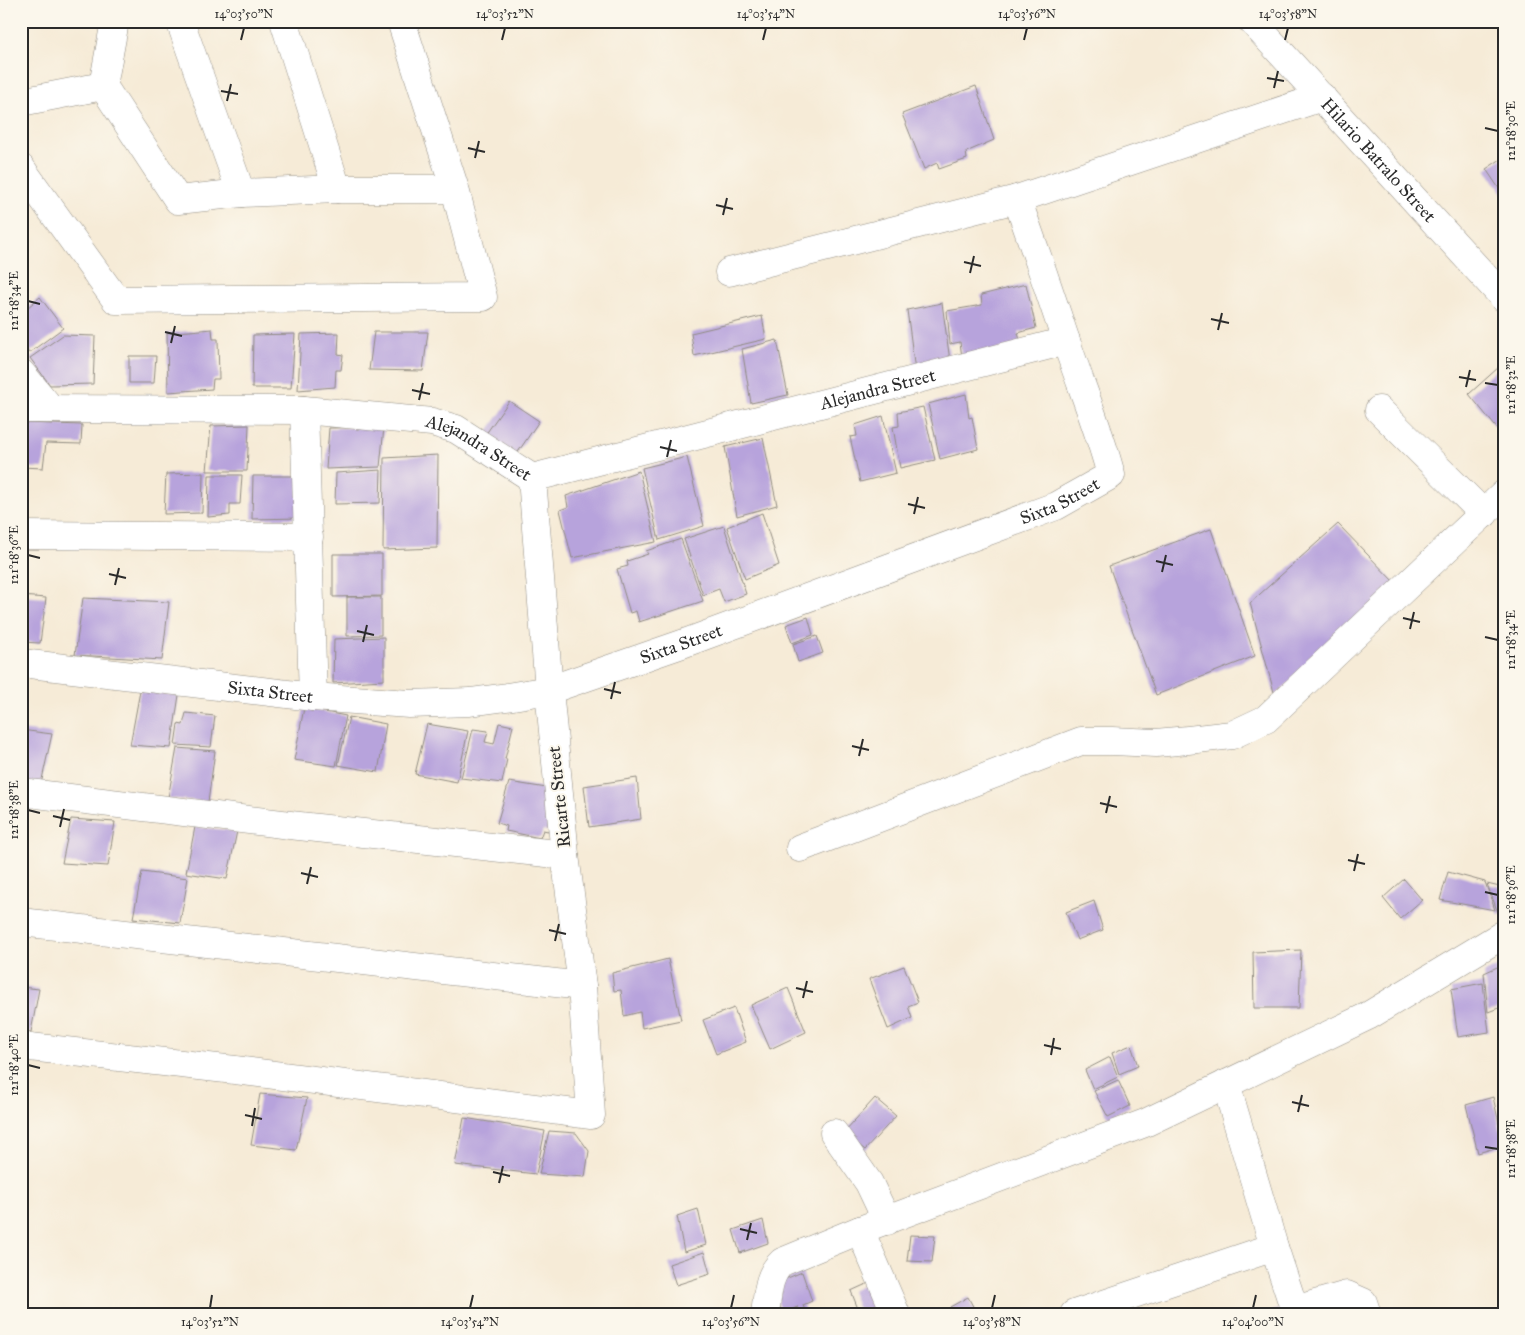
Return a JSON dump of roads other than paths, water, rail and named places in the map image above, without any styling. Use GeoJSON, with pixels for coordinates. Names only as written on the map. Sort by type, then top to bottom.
{"type":"FeatureCollection","features":[{"type":"Feature","properties":{"kind":"street"},"geometry":{"type":"LineString","coordinates":[[115,21],[103,86],[178,200],[241,193],[337,189],[455,189]]}},
{"type":"Feature","properties":{"kind":"street"},"geometry":{"type":"LineString","coordinates":[[180,21],[241,193]]}},
{"type":"Feature","properties":{"kind":"street"},"geometry":{"type":"LineString","coordinates":[[284,21],[337,189]]}},
{"type":"Feature","properties":{"kind":"street"},"geometry":{"type":"LineString","coordinates":[[21,168],[116,300],[483,296],[455,189],[401,21]]}},
{"type":"Feature","properties":{"kind":"street","name":"Hilario Batralo Street"},"geometry":{"type":"LineString","coordinates":[[1252,21],[1504,298]]}},
{"type":"Feature","properties":{"kind":"street"},"geometry":{"type":"LineString","coordinates":[[21,102],[103,86]]}},
{"type":"Feature","properties":{"kind":"street"},"geometry":{"type":"LineString","coordinates":[[729,272],[1017,199],[1322,97]]}},
{"type":"Feature","properties":{"kind":"street","name":"Sixta Street"},"geometry":{"type":"LineString","coordinates":[[21,664],[313,697],[409,704],[470,702],[549,690],[682,644],[1056,506],[1111,476],[1101,438],[1017,199]]}},
{"type":"Feature","properties":{"kind":"street","name":"Alejandra Street"},"geometry":{"type":"LineString","coordinates":[[21,408],[304,410],[432,422],[456,429],[532,478],[1066,341]]}},
{"type":"Feature","properties":{"kind":"street"},"geometry":{"type":"LineString","coordinates":[[21,372],[51,409]]}},
{"type":"Feature","properties":{"kind":"street"},"geometry":{"type":"LineString","coordinates":[[304,410],[313,697]]}},
{"type":"Feature","properties":{"kind":"street"},"geometry":{"type":"LineString","coordinates":[[1379,410],[1484,514]]}},
{"type":"Feature","properties":{"kind":"street","name":"Ricarte Street"},"geometry":{"type":"LineString","coordinates":[[21,1046],[234,1070],[590,1115],[582,986],[565,855],[549,690],[532,478]]}},
{"type":"Feature","properties":{"kind":"street"},"geometry":{"type":"LineString","coordinates":[[800,848],[1081,741],[1156,744],[1232,735],[1266,719],[1504,494]]}},
{"type":"Feature","properties":{"kind":"street"},"geometry":{"type":"LineString","coordinates":[[21,535],[309,537]]}},
{"type":"Feature","properties":{"kind":"street"},"geometry":{"type":"LineString","coordinates":[[21,792],[300,826],[565,855]]}},
{"type":"Feature","properties":{"kind":"street"},"geometry":{"type":"LineString","coordinates":[[21,922],[582,986]]}},
{"type":"Feature","properties":{"kind":"street"},"geometry":{"type":"LineString","coordinates":[[765,1314],[770,1279],[774,1269],[782,1262],[860,1230],[1145,1123],[1368,1016],[1504,934]]}},
{"type":"Feature","properties":{"kind":"street"},"geometry":{"type":"LineString","coordinates":[[1226,1084],[1295,1312],[1347,1295],[1363,1302],[1367,1314]]}},
{"type":"Feature","properties":{"kind":"street"},"geometry":{"type":"LineString","coordinates":[[834,1133],[869,1183],[887,1221]]}},
{"type":"Feature","properties":{"kind":"street"},"geometry":{"type":"LineString","coordinates":[[860,1230],[896,1314]]}},
{"type":"Feature","properties":{"kind":"street"},"geometry":{"type":"LineString","coordinates":[[1074,1314],[1274,1246]]}}]}
